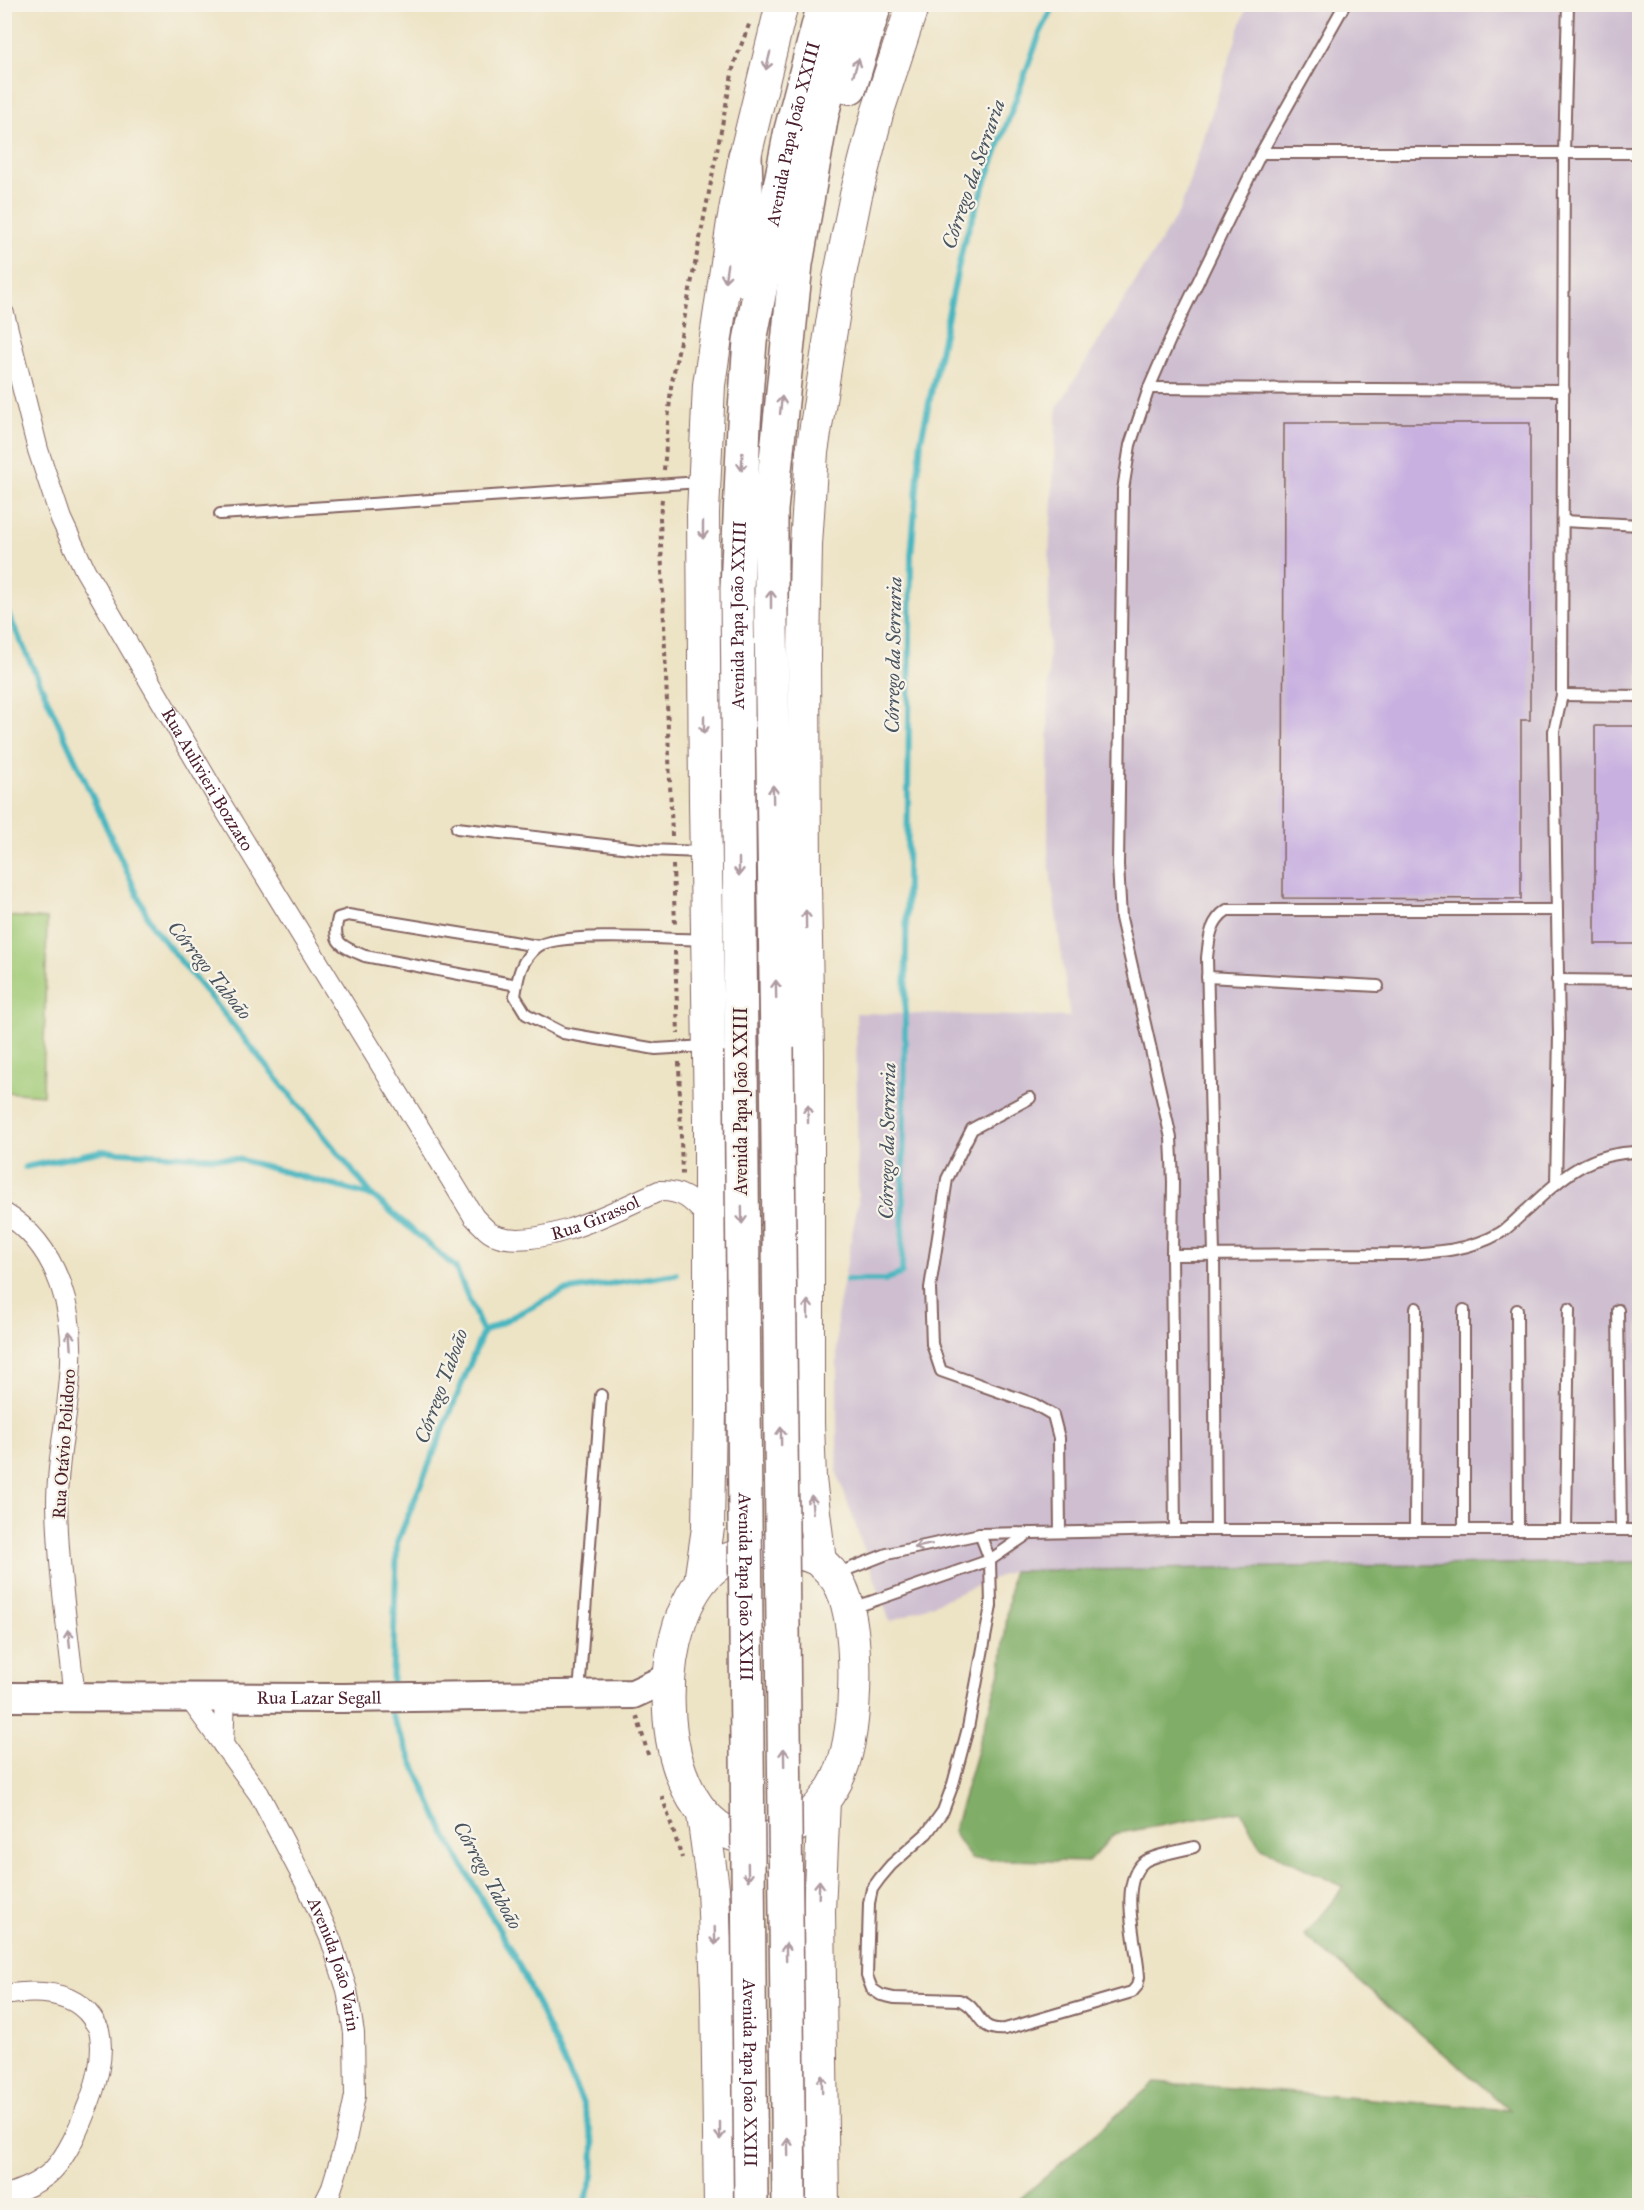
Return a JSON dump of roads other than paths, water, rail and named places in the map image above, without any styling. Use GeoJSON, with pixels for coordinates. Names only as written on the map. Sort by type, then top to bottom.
{"type":"FeatureCollection","features":[{"type":"Feature","properties":{"kind":"highway","name":"Avenida Papa João XXIII"},"geometry":{"type":"LineString","coordinates":[[751,2205],[725,1049],[737,589],[750,341],[791,130],[824,4]]}},
{"type":"Feature","properties":{"kind":"highway","name":"Avenida Papa João XXIII"},"geometry":{"type":"LineString","coordinates":[[789,2205],[771,510],[796,264],[822,114],[850,4]]}},
{"type":"Feature","properties":{"kind":"highway"},"geometry":{"type":"LineString","coordinates":[[796,264],[875,4]]}},
{"type":"Feature","properties":{"kind":"highway"},"geometry":{"type":"LineString","coordinates":[[745,156],[750,341]]}},
{"type":"Feature","properties":{"kind":"main road","name":"Avenida Papa João XXIII"},"geometry":{"type":"LineString","coordinates":[[700,1582],[708,1528],[709,1497],[710,1221],[725,1049],[707,940],[703,513],[710,385],[733,222],[745,156],[782,4]]}},
{"type":"Feature","properties":{"kind":"main road"},"geometry":{"type":"LineString","coordinates":[[827,1568],[801,1554],[770,1550],[739,1554],[718,1565],[700,1582],[679,1628],[668,1677],[668,1714],[676,1757],[687,1790],[703,1815],[739,1837],[777,1838],[802,1823],[824,1800],[837,1780],[845,1758],[852,1725],[853,1677],[848,1610],[844,1594],[827,1568],[811,1490],[808,1423],[808,1053],[804,653],[806,545],[812,452],[839,279],[856,195],[877,114],[913,4]]}},
{"type":"Feature","properties":{"kind":"main road"},"geometry":{"type":"LineString","coordinates":[[823,2205],[819,1911],[824,1800]]}},
{"type":"Feature","properties":{"kind":"main road","name":"Avenida Papa João XXIII"},"geometry":{"type":"LineString","coordinates":[[703,1815],[713,1888],[720,2205]]}},
{"type":"Feature","properties":{"kind":"street","name":"Rua Aulivieri Bozzato"},"geometry":{"type":"LineString","coordinates":[[4,314],[38,450],[61,519],[85,570],[220,802],[474,1217]]}},
{"type":"Feature","properties":{"kind":"street","name":"Rua Girassol"},"geometry":{"type":"LineString","coordinates":[[474,1217],[494,1235],[522,1240],[550,1236],[577,1227],[659,1191],[672,1190],[682,1194],[710,1221]]}},
{"type":"Feature","properties":{"kind":"street","name":"Rua Otávio Polidoro"},"geometry":{"type":"LineString","coordinates":[[8,1218],[27,1229],[47,1253],[59,1280],[67,1309],[71,1374],[57,1500],[58,1546],[75,1697]]}},
{"type":"Feature","properties":{"kind":"street","name":"Rua Lazar Segall"},"geometry":{"type":"LineString","coordinates":[[4,1697],[440,1698],[633,1694],[668,1677]]}},
{"type":"Feature","properties":{"kind":"street"},"geometry":{"type":"LineString","coordinates":[[633,1694],[668,1714]]}},
{"type":"Feature","properties":{"kind":"street","name":"Avenida João Varin"},"geometry":{"type":"LineString","coordinates":[[189,1698],[259,1794],[308,1888],[331,1940],[347,1990],[354,2033],[356,2096],[345,2144],[324,2205]]}},
{"type":"Feature","properties":{"kind":"street"},"geometry":{"type":"LineString","coordinates":[[223,1745],[225,1698]]}},
{"type":"Feature","properties":{"kind":"street"},"geometry":{"type":"LineString","coordinates":[[4,1995],[25,1991],[69,1998],[88,2011],[99,2028],[99,2056],[95,2093],[80,2127],[56,2165],[23,2190],[4,2196]]}},
{"type":"Feature","properties":{"kind":"lane"},"geometry":{"type":"LineString","coordinates":[[1175,1530],[1171,1138],[1121,918],[1118,865],[1123,490],[1130,445],[1149,388],[1172,335],[1261,153],[1345,4]]}},
{"type":"Feature","properties":{"kind":"lane"},"geometry":{"type":"LineString","coordinates":[[1556,1184],[1557,980],[1554,731],[1562,695],[1564,153],[1568,4]]}},
{"type":"Feature","properties":{"kind":"lane"},"geometry":{"type":"LineString","coordinates":[[1261,153],[1640,153]]}},
{"type":"Feature","properties":{"kind":"lane"},"geometry":{"type":"LineString","coordinates":[[1149,388],[1564,390]]}},
{"type":"Feature","properties":{"kind":"lane"},"geometry":{"type":"LineString","coordinates":[[220,514],[705,482]]}},
{"type":"Feature","properties":{"kind":"lane"},"geometry":{"type":"LineString","coordinates":[[1563,521],[1640,525]]}},
{"type":"Feature","properties":{"kind":"lane"},"geometry":{"type":"LineString","coordinates":[[1562,695],[1640,696]]}},
{"type":"Feature","properties":{"kind":"lane"},"geometry":{"type":"LineString","coordinates":[[457,828],[648,850],[706,852]]}},
{"type":"Feature","properties":{"kind":"lane"},"geometry":{"type":"LineString","coordinates":[[1216,1530],[1214,1255],[1207,977],[1209,939],[1213,925],[1218,916],[1227,910],[1556,910]]}},
{"type":"Feature","properties":{"kind":"lane"},"geometry":{"type":"LineString","coordinates":[[517,985],[364,956],[351,951],[338,941],[334,932],[338,918],[348,915],[538,946],[562,939],[707,940]]}},
{"type":"Feature","properties":{"kind":"lane"},"geometry":{"type":"LineString","coordinates":[[538,946],[519,969],[515,996],[526,1014],[563,1033],[656,1049],[725,1049]]}},
{"type":"Feature","properties":{"kind":"lane"},"geometry":{"type":"LineString","coordinates":[[1207,977],[1378,986]]}},
{"type":"Feature","properties":{"kind":"lane"},"geometry":{"type":"LineString","coordinates":[[1557,980],[1640,981]]}},
{"type":"Feature","properties":{"kind":"lane"},"geometry":{"type":"LineString","coordinates":[[1030,1098],[972,1129],[947,1179],[930,1288],[932,1344],[941,1371],[1034,1404],[1053,1415],[1059,1438],[1060,1532]]}},
{"type":"Feature","properties":{"kind":"lane"},"geometry":{"type":"LineString","coordinates":[[1172,1255],[1406,1254],[1468,1247],[1501,1233],[1556,1184],[1581,1166],[1600,1156],[1640,1152]]}},
{"type":"Feature","properties":{"kind":"lane"},"geometry":{"type":"LineString","coordinates":[[1415,1530],[1416,1308]]}},
{"type":"Feature","properties":{"kind":"lane"},"geometry":{"type":"LineString","coordinates":[[1566,1530],[1569,1309]]}},
{"type":"Feature","properties":{"kind":"lane"},"geometry":{"type":"LineString","coordinates":[[1464,1310],[1464,1530]]}},
{"type":"Feature","properties":{"kind":"lane"},"geometry":{"type":"LineString","coordinates":[[1517,1310],[1518,1530]]}},
{"type":"Feature","properties":{"kind":"lane"},"geometry":{"type":"LineString","coordinates":[[1618,1310],[1621,1530]]}},
{"type":"Feature","properties":{"kind":"lane"},"geometry":{"type":"LineString","coordinates":[[579,1695],[601,1395]]}},
{"type":"Feature","properties":{"kind":"lane"},"geometry":{"type":"LineString","coordinates":[[827,1568],[980,1534],[1175,1530],[1640,1530]]}},
{"type":"Feature","properties":{"kind":"lane"},"geometry":{"type":"LineString","coordinates":[[980,1534],[990,1560],[991,1606],[969,1728],[943,1810],[927,1833],[891,1865],[872,1889],[869,1903],[867,1976],[872,1989],[881,1995],[894,1998],[966,2002],[978,2019],[987,2027],[995,2030],[1132,1992],[1137,1986],[1139,1977],[1130,1906],[1132,1886],[1137,1870],[1145,1861],[1194,1847]]}},
{"type":"Feature","properties":{"kind":"lane"},"geometry":{"type":"LineString","coordinates":[[848,1610],[990,1560],[1028,1534]]}},
{"type":"Feature","properties":{"kind":"waterway","name":"Córrego da Serraria"},"geometry":{"type":"LineString","coordinates":[[847,1280],[885,1280],[902,1273],[911,556],[921,440],[964,241],[1040,33],[1055,4]]}},
{"type":"Feature","properties":{"kind":"waterway","name":"Córrego Taboão"},"geometry":{"type":"LineString","coordinates":[[4,605],[152,926],[373,1196],[455,1267],[483,1332],[397,1543],[392,1690]]}},
{"type":"Feature","properties":{"kind":"waterway"},"geometry":{"type":"LineString","coordinates":[[25,1167],[102,1151],[238,1159],[372,1196]]}},
{"type":"Feature","properties":{"kind":"waterway","name":"Córrego da Serraria"},"geometry":{"type":"LineString","coordinates":[[483,1332],[563,1291],[676,1274]]}},
{"type":"Feature","properties":{"kind":"waterway","name":"Córrego Taboão"},"geometry":{"type":"LineString","coordinates":[[392,1703],[391,1714],[444,1832],[519,1965],[582,2101],[594,2144],[593,2176],[583,2206]]}}]}
